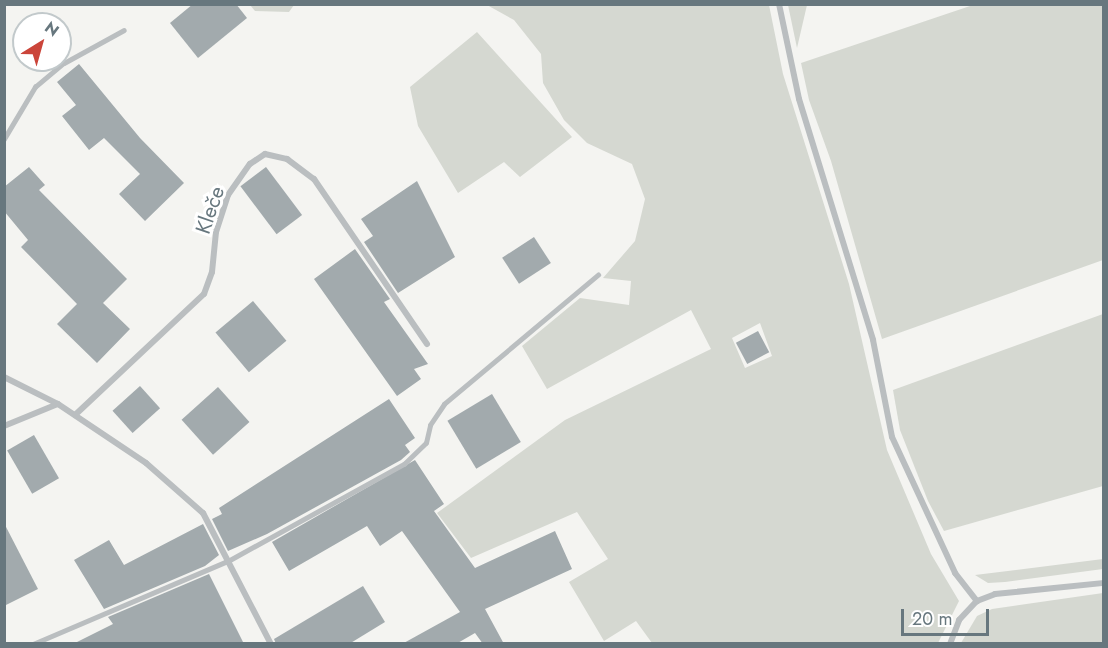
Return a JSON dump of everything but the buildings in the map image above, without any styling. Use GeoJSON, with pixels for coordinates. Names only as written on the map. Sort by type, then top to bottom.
{"type":"FeatureCollection","features":[{"type":"Feature","properties":{"kind":"street"},"geometry":{"type":"LineString","coordinates":[[778,4],[799,99],[873,340],[892,437],[956,573],[977,601]]}},
{"type":"Feature","properties":{"kind":"street","name":"Kleče"},"geometry":{"type":"LineString","coordinates":[[75,415],[204,294],[212,272],[216,232],[228,195],[250,164],[265,154],[287,159],[314,179],[427,344]]}},
{"type":"Feature","properties":{"kind":"street"},"geometry":{"type":"LineString","coordinates":[[4,377],[75,415],[146,464],[203,513],[271,644]]}},
{"type":"Feature","properties":{"kind":"street"},"geometry":{"type":"LineString","coordinates":[[4,426],[58,404]]}},
{"type":"Feature","properties":{"kind":"street"},"geometry":{"type":"LineString","coordinates":[[950,644],[959,620],[977,601],[995,594],[1104,582]]}},
{"type":"Feature","properties":{"kind":"lane"},"geometry":{"type":"LineString","coordinates":[[4,139],[35,87],[64,63],[124,30]]}},
{"type":"Feature","properties":{"kind":"lane"},"geometry":{"type":"LineString","coordinates":[[33,644],[228,561],[404,464],[426,443],[430,425],[444,404],[598,275]]}},
{"type":"Feature","properties":{"kind":"shaded area"},"geometry":{"type":"Polygon","coordinates":[[[250,5],[294,5],[289,12],[255,11],[250,5]]]}},
{"type":"Feature","properties":{"kind":"shaded area"},"geometry":{"type":"Polygon","coordinates":[[[487,5],[769,5],[783,74],[849,284],[887,450],[931,554],[959,601],[938,643],[652,643],[636,621],[604,641],[569,582],[608,559],[577,512],[471,558],[437,513],[565,420],[711,349],[691,310],[547,389],[522,346],[580,298],[629,305],[631,281],[603,278],[635,241],[645,199],[632,164],[587,143],[564,120],[543,83],[541,54],[514,20],[487,5]],[[760,323],[732,338],[745,368],[772,356],[760,323]]]}},
{"type":"Feature","properties":{"kind":"shaded area"},"geometry":{"type":"Polygon","coordinates":[[[788,5],[807,5],[797,48],[788,5]]]}},
{"type":"Feature","properties":{"kind":"shaded area"},"geometry":{"type":"Polygon","coordinates":[[[973,5],[1103,5],[1103,260],[882,339],[831,161],[809,100],[801,63],[973,5]]]}},
{"type":"Feature","properties":{"kind":"shaded area"},"geometry":{"type":"Polygon","coordinates":[[[477,32],[572,137],[520,177],[504,162],[458,193],[418,126],[410,87],[477,32]]]}},
{"type":"Feature","properties":{"kind":"shaded area"},"geometry":{"type":"Polygon","coordinates":[[[1103,314],[1103,486],[944,531],[928,501],[900,430],[893,390],[1103,314]]]}},
{"type":"Feature","properties":{"kind":"shaded area"},"geometry":{"type":"Polygon","coordinates":[[[1103,559],[1103,569],[1005,582],[988,583],[975,575],[1103,559]]]}},
{"type":"Feature","properties":{"kind":"shaded area"},"geometry":{"type":"Polygon","coordinates":[[[1103,593],[1103,643],[961,643],[977,616],[992,609],[1103,593]]]}}]}
